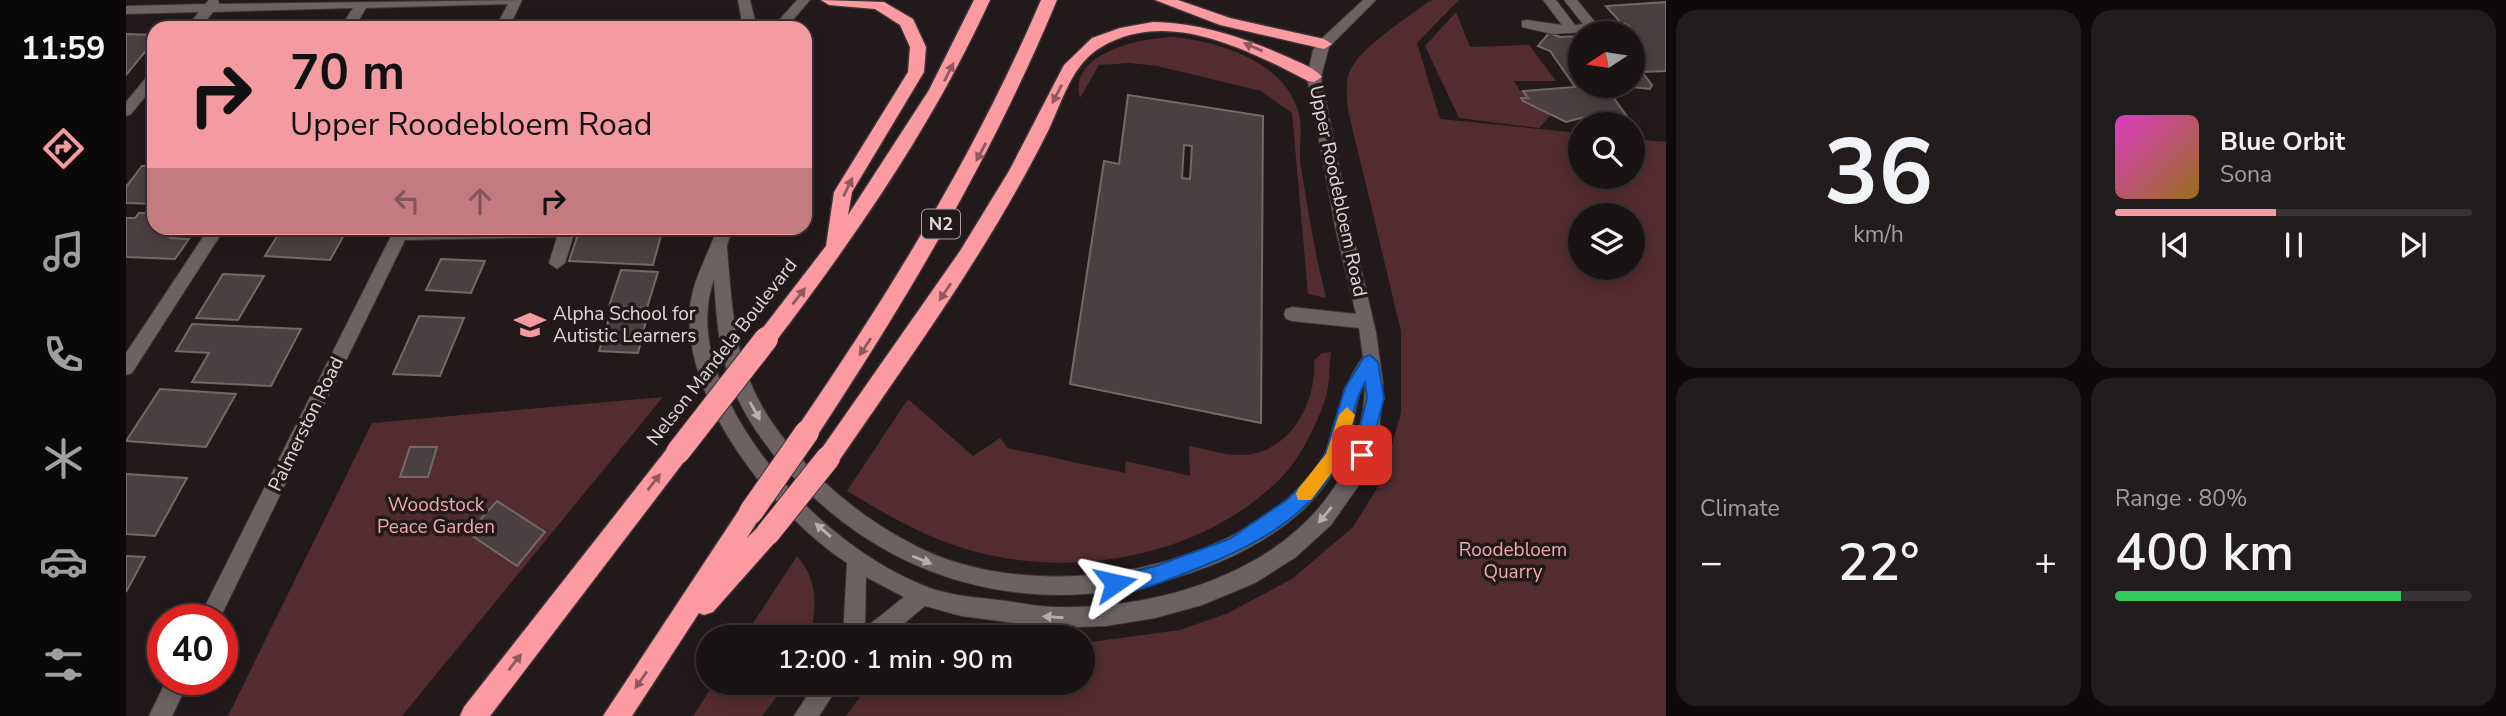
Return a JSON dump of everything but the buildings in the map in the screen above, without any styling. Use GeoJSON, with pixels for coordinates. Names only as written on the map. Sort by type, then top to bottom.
{"type":"FeatureCollection","features":[{"type":"Feature","properties":{"kind":"highway"},"geometry":{"type":"LineString","coordinates":[[829,0],[879,5],[907,22],[918,47],[916,72],[843,192],[833,253]]}},
{"type":"Feature","properties":{"kind":"highway","name":"Nelson Mandela Boulevard"},"geometry":{"type":"LineString","coordinates":[[473,716],[833,253],[931,106],[982,0]]}},
{"type":"Feature","properties":{"kind":"highway","name":"N2"},"geometry":{"type":"LineString","coordinates":[[616,716],[925,255],[986,142],[1049,0]]}},
{"type":"Feature","properties":{"kind":"highway"},"geometry":{"type":"LineString","coordinates":[[1163,0],[1226,22],[1324,44]]}},
{"type":"Feature","properties":{"kind":"highway"},"geometry":{"type":"LineString","coordinates":[[667,643],[768,533],[828,458],[949,285],[1020,169],[1071,67],[1089,48],[1111,37],[1136,31],[1164,27],[1194,29],[1250,45],[1314,77]]}},
{"type":"Feature","properties":{"kind":"street"},"geometry":{"type":"LineString","coordinates":[[126,9],[213,4],[514,0],[505,21]]}},
{"type":"Feature","properties":{"kind":"street"},"geometry":{"type":"LineString","coordinates":[[744,0],[748,21]]}},
{"type":"Feature","properties":{"kind":"street"},"geometry":{"type":"LineString","coordinates":[[785,21],[804,0]]}},
{"type":"Feature","properties":{"kind":"street","name":"Upper Roodebloem Road"},"geometry":{"type":"LineString","coordinates":[[723,235],[720,251],[702,292],[698,312],[704,361],[723,411],[748,454],[781,494],[857,558],[922,596],[948,603],[1054,618],[1097,616],[1180,603],[1210,593],[1252,574],[1307,535],[1348,484],[1371,422],[1376,398],[1366,322],[1314,77],[1324,44],[1370,0]]}},
{"type":"Feature","properties":{"kind":"street"},"geometry":{"type":"LineString","coordinates":[[1549,0],[1568,23]]}},
{"type":"Feature","properties":{"kind":"street"},"geometry":{"type":"LineString","coordinates":[[1570,0],[1587,21]]}},
{"type":"Feature","properties":{"kind":"street"},"geometry":{"type":"LineString","coordinates":[[352,21],[364,2]]}},
{"type":"Feature","properties":{"kind":"street"},"geometry":{"type":"LineString","coordinates":[[199,21],[213,4]]}},
{"type":"Feature","properties":{"kind":"street"},"geometry":{"type":"LineString","coordinates":[[1527,24],[1552,30],[1568,29]]}},
{"type":"Feature","properties":{"kind":"street"},"geometry":{"type":"LineString","coordinates":[[126,111],[147,85]]}},
{"type":"Feature","properties":{"kind":"street"},"geometry":{"type":"LineString","coordinates":[[126,368],[212,235]]}},
{"type":"Feature","properties":{"kind":"street","name":"Palmerston Road"},"geometry":{"type":"LineString","coordinates":[[216,604],[399,235]]}},
{"type":"Feature","properties":{"kind":"street"},"geometry":{"type":"LineString","coordinates":[[556,263],[566,235]]}},
{"type":"Feature","properties":{"kind":"street","name":"Upper Roodebloem Road"},"geometry":{"type":"LineString","coordinates":[[720,251],[730,346],[742,387],[763,425],[783,453],[823,499],[871,535],[932,564],[1007,583],[1081,586],[1115,583],[1156,575],[1235,546],[1294,505],[1317,481],[1333,457],[1353,388],[1370,362]]}},
{"type":"Feature","properties":{"kind":"street"},"geometry":{"type":"LineString","coordinates":[[1292,314],[1366,322]]}},
{"type":"Feature","properties":{"kind":"street"},"geometry":{"type":"LineString","coordinates":[[854,625],[857,558]]}},
{"type":"Feature","properties":{"kind":"street"},"geometry":{"type":"LineString","coordinates":[[886,625],[922,596]]}},
{"type":"Feature","properties":{"kind":"street"},"geometry":{"type":"LineString","coordinates":[[160,716],[171,695]]}},
{"type":"Feature","properties":{"kind":"street"},"geometry":{"type":"LineString","coordinates":[[805,716],[820,695]]}},
{"type":"Feature","properties":{"kind":"green space","name":"Roodebloem Quarry"},"geometry":{"type":"Polygon","coordinates":[[[1459,0],[1417,43],[1440,119],[1568,132],[1568,189],[1645,189],[1645,140],[1666,142],[1666,716],[846,716],[861,695],[1095,695],[1095,641],[1180,630],[1228,613],[1292,579],[1353,527],[1381,482],[1401,413],[1401,331],[1348,110],[1347,94],[1352,67],[1366,50],[1428,2],[1459,0]]]}},
{"type":"Feature","properties":{"kind":"green space"},"geometry":{"type":"Polygon","coordinates":[[[1456,12],[1470,47],[1529,45],[1556,81],[1514,81],[1520,91],[1568,88],[1568,98],[1614,98],[1624,112],[1568,112],[1566,122],[1551,115],[1539,128],[1459,118],[1425,46],[1456,12]]]}},
{"type":"Feature","properties":{"kind":"green space"},"geometry":{"type":"Polygon","coordinates":[[[569,19],[641,20],[641,21],[568,21],[569,19]]]}},
{"type":"Feature","properties":{"kind":"green space"},"geometry":{"type":"Polygon","coordinates":[[[1174,37],[1211,44],[1248,57],[1280,80],[1291,96],[1299,114],[1301,167],[1326,298],[1308,294],[1292,113],[1261,91],[1157,66],[1130,63],[1099,65],[1080,98],[1079,82],[1085,69],[1096,59],[1110,51],[1144,40],[1174,37]]]}},
{"type":"Feature","properties":{"kind":"green space"},"geometry":{"type":"Polygon","coordinates":[[[1331,352],[1325,400],[1301,452],[1287,471],[1249,505],[1215,526],[1177,543],[1098,561],[1057,563],[1016,560],[977,552],[926,534],[847,491],[908,399],[973,456],[1000,438],[1008,448],[1125,473],[1126,461],[1190,476],[1189,446],[1244,455],[1261,452],[1288,435],[1306,408],[1314,376],[1314,360],[1322,353],[1331,352]]]}},
{"type":"Feature","properties":{"kind":"green space","name":"Woodstock Peace Garden"},"geometry":{"type":"Polygon","coordinates":[[[663,397],[402,716],[228,716],[372,423],[663,397]]]}},
{"type":"Feature","properties":{"kind":"green space"},"geometry":{"type":"Polygon","coordinates":[[[797,556],[812,584],[812,625],[752,625],[797,556]]]}},
{"type":"Feature","properties":{"kind":"green space"},"geometry":{"type":"Polygon","coordinates":[[[707,695],[778,695],[762,716],[693,716],[707,695]]]}},
{"type":"Feature","properties":{"kind":"slow traffic"},"geometry":{"type":"LineString","coordinates":[[1304,494],[1317,481],[1333,457],[1347,415]]}},
{"type":"Feature","properties":{"kind":"place","name":"Alpha School for Autistic Learners"},"geometry":{"type":"Point","coordinates":[530,325]}},
{"type":"Feature","properties":{"kind":"route"},"geometry":{"type":"LineString","coordinates":[[1115,583],[1156,575],[1235,546],[1294,505],[1317,481],[1333,457],[1353,388],[1370,362],[1376,398],[1362,455]]}}]}
